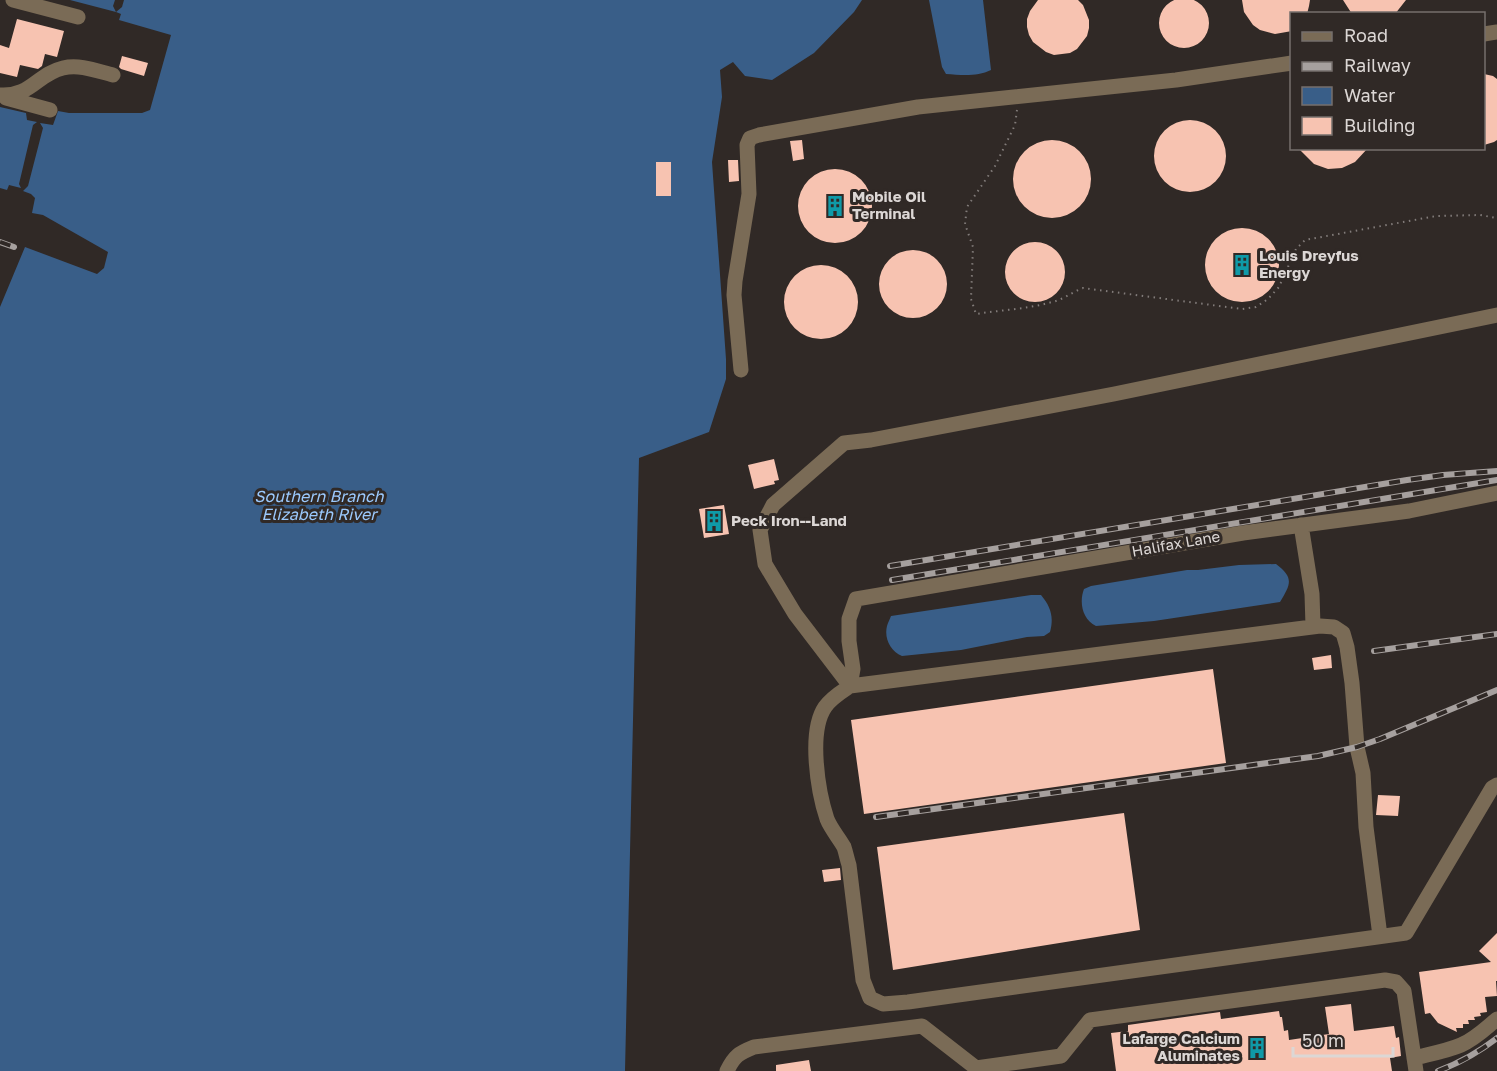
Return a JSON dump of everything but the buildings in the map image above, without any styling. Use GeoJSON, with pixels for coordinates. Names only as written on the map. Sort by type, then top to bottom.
{"type":"FeatureCollection","features":[{"type":"Feature","properties":{"kind":"street"},"geometry":{"type":"LineString","coordinates":[[13,0],[78,17]]}},
{"type":"Feature","properties":{"kind":"street"},"geometry":{"type":"LineString","coordinates":[[741,370],[734,295],[749,194],[747,145],[750,138],[918,107],[1176,80],[1290,63]]}},
{"type":"Feature","properties":{"kind":"street"},"geometry":{"type":"LineString","coordinates":[[0,96],[22,92],[54,71],[68,67],[81,67],[113,75]]}},
{"type":"Feature","properties":{"kind":"street"},"geometry":{"type":"LineString","coordinates":[[0,96],[50,110]]}},
{"type":"Feature","properties":{"kind":"street"},"geometry":{"type":"LineString","coordinates":[[850,686],[795,614],[765,564],[760,530],[773,505],[844,443],[871,440],[1126,392],[1497,315]]}},
{"type":"Feature","properties":{"kind":"street","name":"Halifax Lane"},"geometry":{"type":"LineString","coordinates":[[850,686],[853,669],[849,619],[856,599],[1243,533],[1409,511],[1497,493]]}},
{"type":"Feature","properties":{"kind":"street"},"geometry":{"type":"LineString","coordinates":[[1301,525],[1312,594],[1313,626]]}},
{"type":"Feature","properties":{"kind":"street"},"geometry":{"type":"LineString","coordinates":[[1380,936],[1347,647],[1343,633],[1334,627],[1313,626],[850,686],[824,708],[816,730],[815,750],[821,792],[828,821],[844,848],[849,865],[863,980],[870,998],[883,1004],[1406,933],[1492,788],[1497,785]]}},
{"type":"Feature","properties":{"kind":"street"},"geometry":{"type":"LineString","coordinates":[[727,1071],[734,1058],[741,1052],[754,1047],[922,1026],[976,1068],[1061,1056],[1090,1020],[1385,980],[1396,982],[1404,991],[1415,1064],[1463,1044],[1497,1019]]}},
{"type":"Feature","properties":{"kind":"path"},"geometry":{"type":"LineString","coordinates":[[1019,97],[1015,126],[995,166],[967,207],[965,224],[973,248],[971,300],[976,314],[1054,302],[1083,288],[1242,309],[1256,307],[1268,300],[1279,287],[1296,249],[1305,240],[1436,216],[1480,215],[1497,218]]}},
{"type":"Feature","properties":{"kind":"water"},"geometry":{"type":"Polygon","coordinates":[[[70,0],[115,0],[113,6],[116,12],[70,0]]]}},
{"type":"Feature","properties":{"kind":"water","name":"Southern Branch Elizabeth River"},"geometry":{"type":"Polygon","coordinates":[[[124,0],[862,0],[854,12],[814,53],[772,80],[745,76],[733,62],[720,70],[722,97],[712,162],[726,379],[709,432],[639,458],[625,1071],[0,1071],[0,307],[25,247],[97,274],[104,268],[108,252],[43,215],[32,213],[35,198],[23,191],[28,186],[43,128],[40,123],[53,125],[58,111],[142,113],[150,110],[171,35],[119,20],[121,14],[116,12],[122,7],[124,0]]]}},
{"type":"Feature","properties":{"kind":"water"},"geometry":{"type":"Polygon","coordinates":[[[929,0],[983,0],[991,70],[975,75],[946,74],[942,67],[929,0]]]}},
{"type":"Feature","properties":{"kind":"water"},"geometry":{"type":"Polygon","coordinates":[[[0,107],[26,113],[27,120],[37,122],[33,125],[19,184],[21,188],[9,185],[7,190],[0,188],[0,107]]]}},
{"type":"Feature","properties":{"kind":"water"},"geometry":{"type":"Polygon","coordinates":[[[1276,564],[1289,581],[1280,602],[1154,621],[1096,626],[1091,623],[1083,610],[1084,589],[1091,586],[1187,570],[1276,564]]]}},
{"type":"Feature","properties":{"kind":"water"},"geometry":{"type":"Polygon","coordinates":[[[1041,595],[1051,612],[1050,632],[1044,636],[1027,637],[961,650],[902,656],[894,651],[887,639],[886,631],[891,616],[1041,595]]]}},
{"type":"Feature","properties":{"kind":"railway"},"geometry":{"type":"LineString","coordinates":[[0,242],[14,247]]}},
{"type":"Feature","properties":{"kind":"railway"},"geometry":{"type":"LineString","coordinates":[[890,566],[1407,480],[1497,471]]}},
{"type":"Feature","properties":{"kind":"railway"},"geometry":{"type":"LineString","coordinates":[[892,580],[1497,480]]}},
{"type":"Feature","properties":{"kind":"railway"},"geometry":{"type":"LineString","coordinates":[[1374,651],[1497,634]]}},
{"type":"Feature","properties":{"kind":"railway"},"geometry":{"type":"LineString","coordinates":[[876,817],[1318,756],[1380,739],[1497,690]]}},
{"type":"Feature","properties":{"kind":"railway"},"geometry":{"type":"LineString","coordinates":[[1438,1071],[1469,1057],[1497,1038]]}},
{"type":"Feature","properties":{"kind":"place","name":"Mobile Oil Terminal"},"geometry":{"type":"Point","coordinates":[835,206]}},
{"type":"Feature","properties":{"kind":"place","name":"Louis Dreyfus Energy"},"geometry":{"type":"Point","coordinates":[1242,265]}},
{"type":"Feature","properties":{"kind":"place","name":"Peck Iron--Land"},"geometry":{"type":"Point","coordinates":[714,521]}},
{"type":"Feature","properties":{"kind":"place","name":"Lafarge Calcium Aluminates"},"geometry":{"type":"Point","coordinates":[1257,1048]}}]}
